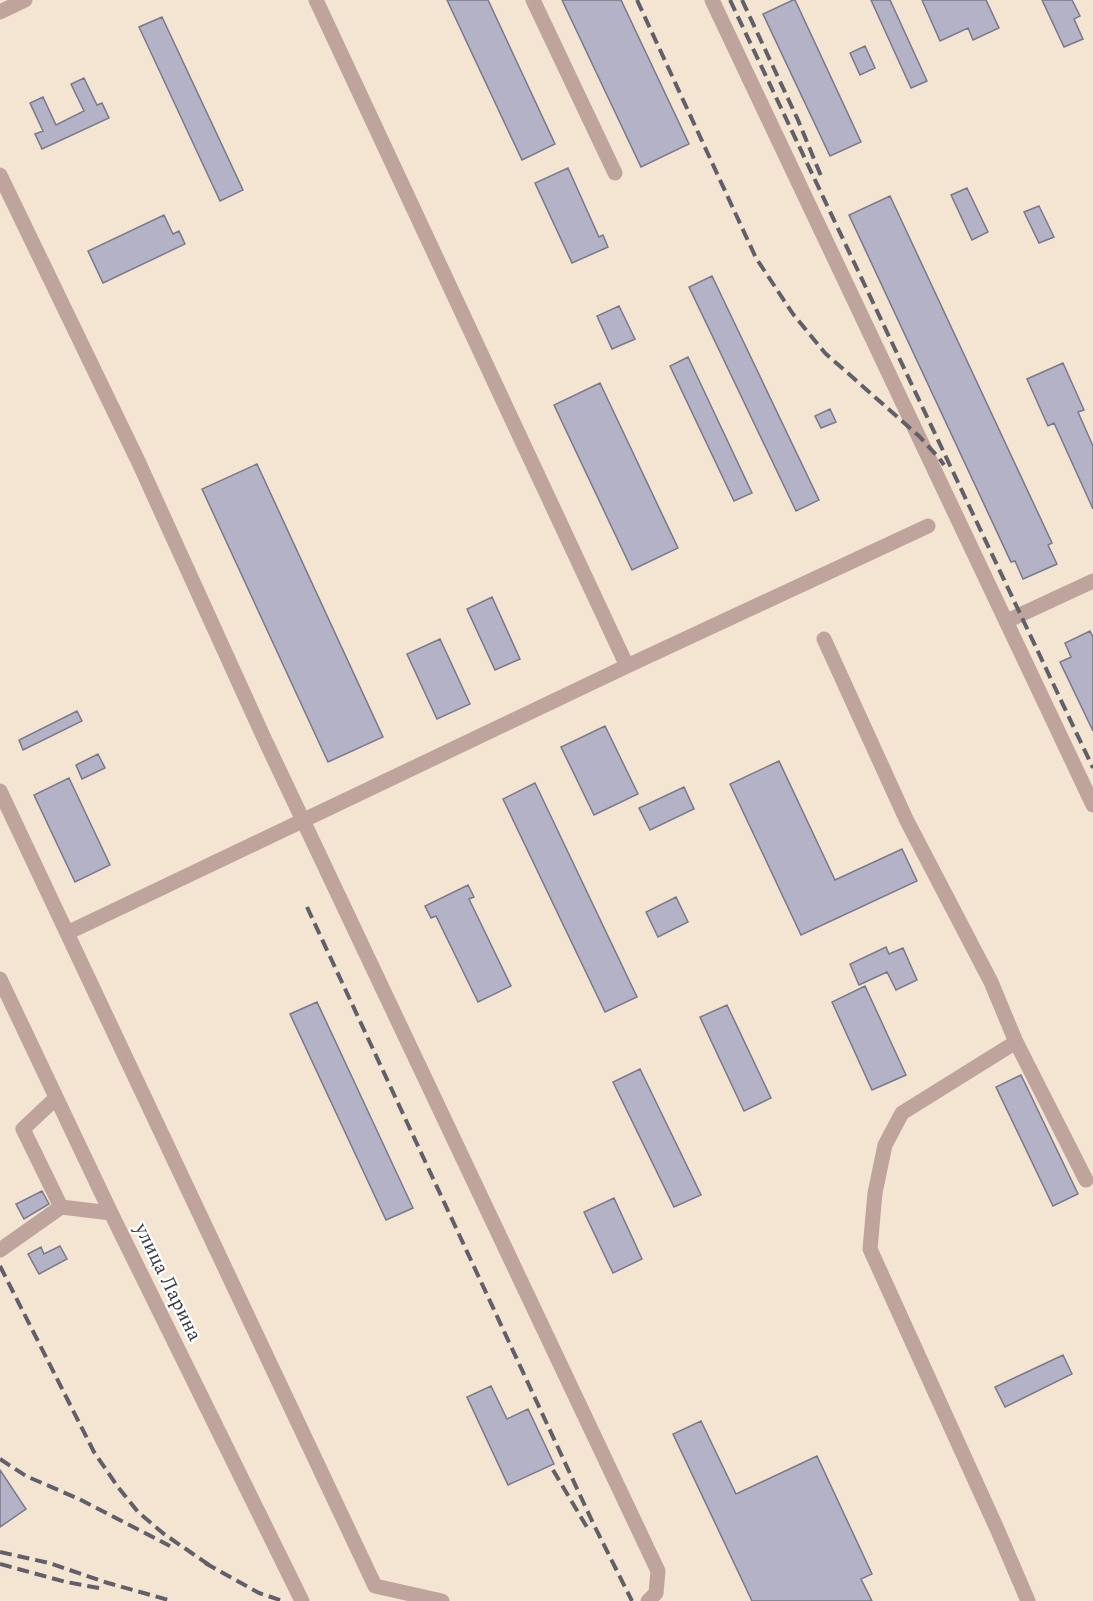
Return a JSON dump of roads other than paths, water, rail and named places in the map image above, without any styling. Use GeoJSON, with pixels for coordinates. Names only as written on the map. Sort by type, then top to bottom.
{"type":"FeatureCollection","features":[{"type":"Feature","properties":{"kind":"street"},"geometry":{"type":"LineString","coordinates":[[0,12],[25,0]]}},
{"type":"Feature","properties":{"kind":"street"},"geometry":{"type":"LineString","coordinates":[[316,0],[627,666]]}},
{"type":"Feature","properties":{"kind":"street"},"geometry":{"type":"LineString","coordinates":[[533,0],[615,173]]}},
{"type":"Feature","properties":{"kind":"street"},"geometry":{"type":"LineString","coordinates":[[712,0],[1093,805]]}},
{"type":"Feature","properties":{"kind":"street"},"geometry":{"type":"LineString","coordinates":[[0,175],[140,463],[264,738],[658,1571],[656,1593],[648,1601]]}},
{"type":"Feature","properties":{"kind":"street"},"geometry":{"type":"LineString","coordinates":[[67,933],[303,819],[928,526]]}},
{"type":"Feature","properties":{"kind":"street"},"geometry":{"type":"LineString","coordinates":[[1007,621],[1093,581]]}},
{"type":"Feature","properties":{"kind":"street"},"geometry":{"type":"LineString","coordinates":[[824,639],[906,819],[991,982],[1016,1042],[1086,1179]]}},
{"type":"Feature","properties":{"kind":"street"},"geometry":{"type":"LineString","coordinates":[[0,791],[375,1586],[442,1601]]}},
{"type":"Feature","properties":{"kind":"street","name":"улица Ларина"},"geometry":{"type":"LineString","coordinates":[[0,979],[111,1213],[302,1601]]}},
{"type":"Feature","properties":{"kind":"street"},"geometry":{"type":"LineString","coordinates":[[1016,1042],[902,1113],[885,1145],[875,1193],[870,1249],[1028,1601]]}},
{"type":"Feature","properties":{"kind":"street"},"geometry":{"type":"LineString","coordinates":[[56,1098],[23,1129],[61,1207]]}},
{"type":"Feature","properties":{"kind":"street"},"geometry":{"type":"LineString","coordinates":[[0,1250],[61,1207],[111,1213]]}},
{"type":"Feature","properties":{"kind":"railway"},"geometry":{"type":"LineString","coordinates":[[637,0],[756,258],[793,314],[825,353],[919,436],[944,465]]}},
{"type":"Feature","properties":{"kind":"railway"},"geometry":{"type":"LineString","coordinates":[[730,0],[1093,768]]}},
{"type":"Feature","properties":{"kind":"railway"},"geometry":{"type":"LineString","coordinates":[[742,0],[798,120],[821,176]]}},
{"type":"Feature","properties":{"kind":"railway"},"geometry":{"type":"LineString","coordinates":[[307,907],[593,1523],[632,1601]]}},
{"type":"Feature","properties":{"kind":"railway"},"geometry":{"type":"LineString","coordinates":[[0,1266],[94,1452],[118,1487],[138,1512],[164,1534],[212,1567]]}},
{"type":"Feature","properties":{"kind":"railway"},"geometry":{"type":"LineString","coordinates":[[0,1459],[26,1476],[79,1499],[170,1546]]}},
{"type":"Feature","properties":{"kind":"railway"},"geometry":{"type":"LineString","coordinates":[[553,1470],[588,1529]]}},
{"type":"Feature","properties":{"kind":"railway"},"geometry":{"type":"LineString","coordinates":[[0,1552],[49,1563],[172,1601]]}},
{"type":"Feature","properties":{"kind":"railway"},"geometry":{"type":"LineString","coordinates":[[205,1563],[259,1593],[283,1601]]}},
{"type":"Feature","properties":{"kind":"railway"},"geometry":{"type":"LineString","coordinates":[[0,1564],[66,1582],[104,1589]]}}]}
